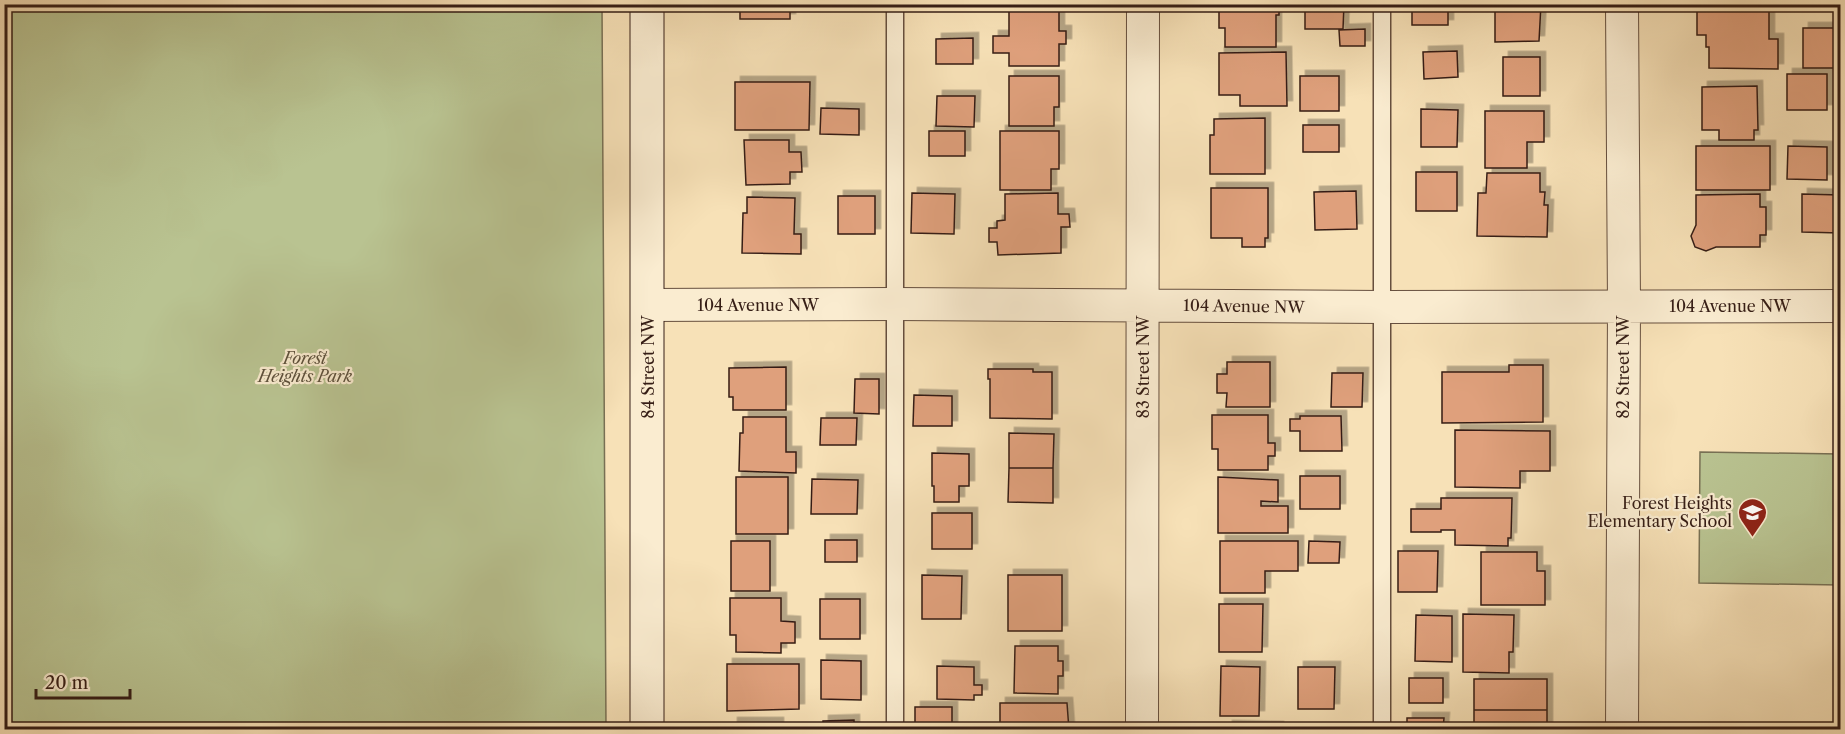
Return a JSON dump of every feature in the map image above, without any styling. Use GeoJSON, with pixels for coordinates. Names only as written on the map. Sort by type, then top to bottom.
{"type":"FeatureCollection","features":[{"type":"Feature","properties":{"kind":"main road","name":"84 Street NW"},"geometry":{"type":"LineString","coordinates":[[647,4],[647,729]]}},
{"type":"Feature","properties":{"kind":"street","name":"83 Street NW"},"geometry":{"type":"LineString","coordinates":[[1142,729],[1143,4]]}},
{"type":"Feature","properties":{"kind":"street","name":"82 Street NW"},"geometry":{"type":"LineString","coordinates":[[1622,4],[1624,306],[1622,729]]}},
{"type":"Feature","properties":{"kind":"street","name":"104 Avenue NW"},"geometry":{"type":"LineString","coordinates":[[648,305],[1840,306]]}},
{"type":"Feature","properties":{"kind":"lane"},"geometry":{"type":"LineString","coordinates":[[895,729],[896,4]]}},
{"type":"Feature","properties":{"kind":"lane"},"geometry":{"type":"LineString","coordinates":[[1382,4],[1382,729]]}},
{"type":"Feature","properties":{"kind":"green space","name":"Forest Heights Park"},"geometry":{"type":"Polygon","coordinates":[[[5,4],[602,5],[606,729],[5,729],[5,4]]]}},
{"type":"Feature","properties":{"kind":"green space"},"geometry":{"type":"Polygon","coordinates":[[[1700,452],[1840,454],[1840,585],[1699,583],[1700,452]]]}},
{"type":"Feature","properties":{"kind":"building"},"geometry":{"type":"Polygon","coordinates":[[[740,4],[790,4],[790,19],[740,19],[740,4]]]}},
{"type":"Feature","properties":{"kind":"building"},"geometry":{"type":"Polygon","coordinates":[[[1219,4],[1279,4],[1279,15],[1276,15],[1276,47],[1225,47],[1225,28],[1219,28],[1219,4]]]}},
{"type":"Feature","properties":{"kind":"building"},"geometry":{"type":"Polygon","coordinates":[[[1305,4],[1344,4],[1343,29],[1305,29],[1305,4]]]}},
{"type":"Feature","properties":{"kind":"building"},"geometry":{"type":"Polygon","coordinates":[[[1412,4],[1448,4],[1448,25],[1412,25],[1412,4]]]}},
{"type":"Feature","properties":{"kind":"building"},"geometry":{"type":"Polygon","coordinates":[[[1495,4],[1541,4],[1539,41],[1495,42],[1495,4]]]}},
{"type":"Feature","properties":{"kind":"building"},"geometry":{"type":"Polygon","coordinates":[[[1697,7],[1769,7],[1769,39],[1778,39],[1778,69],[1709,68],[1709,47],[1706,47],[1706,35],[1697,35],[1697,7]]]}},
{"type":"Feature","properties":{"kind":"building"},"geometry":{"type":"Polygon","coordinates":[[[1009,9],[1059,9],[1059,31],[1066,31],[1066,44],[1059,44],[1059,66],[1009,66],[1009,53],[993,53],[993,36],[1009,36],[1009,9]]]}},
{"type":"Feature","properties":{"kind":"building"},"geometry":{"type":"Polygon","coordinates":[[[1803,28],[1840,28],[1840,68],[1803,68],[1803,28]]]}},
{"type":"Feature","properties":{"kind":"building"},"geometry":{"type":"Polygon","coordinates":[[[1365,29],[1365,46],[1340,46],[1339,30],[1365,29]]]}},
{"type":"Feature","properties":{"kind":"building"},"geometry":{"type":"Polygon","coordinates":[[[973,38],[973,64],[936,64],[936,39],[973,38]]]}},
{"type":"Feature","properties":{"kind":"building"},"geometry":{"type":"Polygon","coordinates":[[[1457,51],[1458,77],[1424,79],[1423,52],[1457,51]]]}},
{"type":"Feature","properties":{"kind":"building"},"geometry":{"type":"Polygon","coordinates":[[[1286,52],[1287,106],[1240,106],[1240,95],[1219,95],[1219,53],[1286,52]]]}},
{"type":"Feature","properties":{"kind":"building"},"geometry":{"type":"Polygon","coordinates":[[[1503,57],[1540,57],[1540,96],[1503,96],[1503,57]]]}},
{"type":"Feature","properties":{"kind":"building"},"geometry":{"type":"Polygon","coordinates":[[[1787,74],[1827,74],[1827,110],[1787,110],[1787,74]]]}},
{"type":"Feature","properties":{"kind":"building"},"geometry":{"type":"Polygon","coordinates":[[[1009,76],[1059,76],[1059,107],[1054,107],[1054,126],[1009,126],[1009,76]]]}},
{"type":"Feature","properties":{"kind":"building"},"geometry":{"type":"Polygon","coordinates":[[[1300,76],[1339,76],[1339,111],[1300,111],[1300,76]]]}},
{"type":"Feature","properties":{"kind":"building"},"geometry":{"type":"Polygon","coordinates":[[[735,82],[810,82],[809,130],[735,130],[735,82]]]}},
{"type":"Feature","properties":{"kind":"building"},"geometry":{"type":"Polygon","coordinates":[[[1757,86],[1758,130],[1754,130],[1754,140],[1719,140],[1719,130],[1702,130],[1702,87],[1757,86]]]}},
{"type":"Feature","properties":{"kind":"building"},"geometry":{"type":"Polygon","coordinates":[[[937,96],[975,96],[974,127],[936,126],[937,96]]]}},
{"type":"Feature","properties":{"kind":"building"},"geometry":{"type":"Polygon","coordinates":[[[821,108],[859,109],[859,135],[820,134],[821,108]]]}},
{"type":"Feature","properties":{"kind":"building"},"geometry":{"type":"Polygon","coordinates":[[[1421,109],[1458,110],[1457,147],[1421,147],[1421,109]]]}},
{"type":"Feature","properties":{"kind":"building"},"geometry":{"type":"Polygon","coordinates":[[[1485,111],[1544,111],[1544,142],[1527,142],[1527,168],[1485,168],[1485,111]]]}},
{"type":"Feature","properties":{"kind":"building"},"geometry":{"type":"Polygon","coordinates":[[[1265,118],[1265,174],[1210,174],[1210,135],[1214,135],[1214,119],[1265,118]]]}},
{"type":"Feature","properties":{"kind":"building"},"geometry":{"type":"Polygon","coordinates":[[[1303,125],[1339,125],[1339,152],[1303,152],[1303,125]]]}},
{"type":"Feature","properties":{"kind":"building"},"geometry":{"type":"Polygon","coordinates":[[[929,131],[965,131],[965,156],[929,156],[929,131]]]}},
{"type":"Feature","properties":{"kind":"building"},"geometry":{"type":"Polygon","coordinates":[[[1000,131],[1059,131],[1059,169],[1051,169],[1051,190],[1000,190],[1000,131]]]}},
{"type":"Feature","properties":{"kind":"building"},"geometry":{"type":"Polygon","coordinates":[[[744,140],[789,140],[789,152],[801,152],[802,172],[790,172],[790,184],[746,185],[744,140]]]}},
{"type":"Feature","properties":{"kind":"building"},"geometry":{"type":"Polygon","coordinates":[[[1696,146],[1770,146],[1770,190],[1696,190],[1696,146]]]}},
{"type":"Feature","properties":{"kind":"building"},"geometry":{"type":"Polygon","coordinates":[[[1788,146],[1827,147],[1827,180],[1787,179],[1788,146]]]}},
{"type":"Feature","properties":{"kind":"building"},"geometry":{"type":"Polygon","coordinates":[[[1416,172],[1457,172],[1457,211],[1416,211],[1416,172]]]}},
{"type":"Feature","properties":{"kind":"building"},"geometry":{"type":"Polygon","coordinates":[[[1487,173],[1540,173],[1540,192],[1545,192],[1544,205],[1548,205],[1547,237],[1477,236],[1478,193],[1486,193],[1487,173]]]}},
{"type":"Feature","properties":{"kind":"building"},"geometry":{"type":"Polygon","coordinates":[[[1211,188],[1268,188],[1268,238],[1265,238],[1265,247],[1242,247],[1242,238],[1211,238],[1211,188]]]}},
{"type":"Feature","properties":{"kind":"building"},"geometry":{"type":"Polygon","coordinates":[[[1356,191],[1357,229],[1315,230],[1314,192],[1356,191]]]}},
{"type":"Feature","properties":{"kind":"building"},"geometry":{"type":"Polygon","coordinates":[[[912,193],[955,194],[954,234],[911,233],[912,193]]]}},
{"type":"Feature","properties":{"kind":"building"},"geometry":{"type":"Polygon","coordinates":[[[1058,193],[1058,214],[1069,214],[1070,227],[1061,227],[1061,253],[998,255],[997,242],[989,242],[989,228],[997,228],[997,221],[1005,220],[1005,194],[1058,193]]]}},
{"type":"Feature","properties":{"kind":"building"},"geometry":{"type":"Polygon","coordinates":[[[1760,194],[1760,207],[1766,207],[1766,235],[1760,235],[1760,247],[1716,247],[1706,251],[1695,247],[1691,236],[1696,225],[1696,195],[1760,194]]]}},
{"type":"Feature","properties":{"kind":"building"},"geometry":{"type":"Polygon","coordinates":[[[1802,194],[1840,195],[1840,233],[1802,232],[1802,194]]]}},
{"type":"Feature","properties":{"kind":"building"},"geometry":{"type":"Polygon","coordinates":[[[838,196],[875,196],[875,234],[838,234],[838,196]]]}},
{"type":"Feature","properties":{"kind":"building"},"geometry":{"type":"Polygon","coordinates":[[[747,197],[795,198],[794,234],[801,234],[801,254],[742,253],[743,213],[747,213],[747,197]]]}},
{"type":"Feature","properties":{"kind":"building"},"geometry":{"type":"Polygon","coordinates":[[[1227,362],[1270,362],[1270,407],[1226,407],[1227,393],[1217,393],[1217,374],[1227,374],[1227,362]]]}},
{"type":"Feature","properties":{"kind":"building"},"geometry":{"type":"Polygon","coordinates":[[[1509,365],[1543,365],[1543,422],[1442,423],[1442,372],[1509,372],[1509,365]]]}},
{"type":"Feature","properties":{"kind":"building"},"geometry":{"type":"Polygon","coordinates":[[[786,367],[786,410],[733,410],[733,397],[729,397],[729,368],[786,367]]]}},
{"type":"Feature","properties":{"kind":"building"},"geometry":{"type":"Polygon","coordinates":[[[988,369],[1033,369],[1033,372],[1052,372],[1052,419],[990,418],[988,369]]]}},
{"type":"Feature","properties":{"kind":"building"},"geometry":{"type":"Polygon","coordinates":[[[1332,373],[1363,373],[1362,407],[1331,407],[1332,373]]]}},
{"type":"Feature","properties":{"kind":"building"},"geometry":{"type":"Polygon","coordinates":[[[855,379],[879,379],[879,414],[854,413],[855,379]]]}},
{"type":"Feature","properties":{"kind":"building"},"geometry":{"type":"Polygon","coordinates":[[[914,395],[952,396],[952,426],[913,426],[914,395]]]}},
{"type":"Feature","properties":{"kind":"building"},"geometry":{"type":"Polygon","coordinates":[[[1212,415],[1268,415],[1268,443],[1275,443],[1275,456],[1268,456],[1268,470],[1218,470],[1218,449],[1212,449],[1212,415]]]}},
{"type":"Feature","properties":{"kind":"building"},"geometry":{"type":"Polygon","coordinates":[[[1300,416],[1341,416],[1342,451],[1300,451],[1300,431],[1290,431],[1290,419],[1300,419],[1300,416]]]}},
{"type":"Feature","properties":{"kind":"building"},"geometry":{"type":"Polygon","coordinates":[[[743,417],[786,417],[786,452],[796,452],[796,473],[739,471],[740,433],[743,433],[743,417]]]}},
{"type":"Feature","properties":{"kind":"building"},"geometry":{"type":"Polygon","coordinates":[[[821,418],[857,418],[856,445],[820,445],[821,418]]]}},
{"type":"Feature","properties":{"kind":"building"},"geometry":{"type":"Polygon","coordinates":[[[1455,430],[1550,431],[1550,471],[1520,471],[1520,488],[1455,487],[1455,430]]]}},
{"type":"Feature","properties":{"kind":"building"},"geometry":{"type":"Polygon","coordinates":[[[1009,433],[1054,434],[1053,468],[1009,468],[1009,433]]]}},
{"type":"Feature","properties":{"kind":"building"},"geometry":{"type":"Polygon","coordinates":[[[932,453],[969,454],[969,486],[959,486],[959,502],[934,502],[932,453]]]}},
{"type":"Feature","properties":{"kind":"building"},"geometry":{"type":"Polygon","coordinates":[[[1009,468],[1053,468],[1053,503],[1008,502],[1009,468]]]}},
{"type":"Feature","properties":{"kind":"building"},"geometry":{"type":"Polygon","coordinates":[[[1300,476],[1340,476],[1340,509],[1300,509],[1300,476]]]}},
{"type":"Feature","properties":{"kind":"building"},"geometry":{"type":"Polygon","coordinates":[[[736,477],[788,477],[788,534],[736,534],[736,477]]]}},
{"type":"Feature","properties":{"kind":"building"},"geometry":{"type":"Polygon","coordinates":[[[1218,477],[1278,480],[1278,502],[1261,501],[1261,506],[1288,506],[1288,533],[1218,533],[1218,477]]]}},
{"type":"Feature","properties":{"kind":"building"},"geometry":{"type":"Polygon","coordinates":[[[812,479],[858,480],[857,514],[811,514],[812,479]]]}},
{"type":"Feature","properties":{"kind":"building"},"geometry":{"type":"Polygon","coordinates":[[[1441,498],[1512,498],[1511,538],[1508,538],[1508,546],[1455,545],[1455,530],[1411,532],[1411,509],[1441,509],[1441,498]]]}},
{"type":"Feature","properties":{"kind":"building"},"geometry":{"type":"Polygon","coordinates":[[[932,513],[972,513],[972,549],[932,549],[932,513]]]}},
{"type":"Feature","properties":{"kind":"building"},"geometry":{"type":"Polygon","coordinates":[[[825,540],[857,540],[857,562],[825,562],[825,540]]]}},
{"type":"Feature","properties":{"kind":"building"},"geometry":{"type":"Polygon","coordinates":[[[731,541],[770,541],[770,591],[731,591],[731,541]]]}},
{"type":"Feature","properties":{"kind":"building"},"geometry":{"type":"Polygon","coordinates":[[[1220,541],[1298,541],[1298,571],[1265,571],[1265,593],[1220,593],[1220,541]]]}},
{"type":"Feature","properties":{"kind":"building"},"geometry":{"type":"Polygon","coordinates":[[[1309,541],[1340,542],[1339,563],[1308,563],[1309,541]]]}},
{"type":"Feature","properties":{"kind":"building"},"geometry":{"type":"Polygon","coordinates":[[[1398,551],[1438,551],[1437,592],[1398,592],[1398,551]]]}},
{"type":"Feature","properties":{"kind":"building"},"geometry":{"type":"Polygon","coordinates":[[[1481,552],[1537,552],[1537,571],[1545,571],[1545,605],[1481,605],[1481,552]]]}},
{"type":"Feature","properties":{"kind":"building"},"geometry":{"type":"Polygon","coordinates":[[[922,575],[962,576],[961,619],[922,619],[922,575]]]}},
{"type":"Feature","properties":{"kind":"building"},"geometry":{"type":"Polygon","coordinates":[[[1008,575],[1062,575],[1062,631],[1008,631],[1008,575]]]}},
{"type":"Feature","properties":{"kind":"building"},"geometry":{"type":"Polygon","coordinates":[[[730,598],[781,598],[781,621],[795,622],[795,643],[781,643],[781,653],[736,652],[736,635],[730,635],[730,598]]]}},
{"type":"Feature","properties":{"kind":"building"},"geometry":{"type":"Polygon","coordinates":[[[820,599],[860,599],[860,639],[820,639],[820,599]]]}},
{"type":"Feature","properties":{"kind":"building"},"geometry":{"type":"Polygon","coordinates":[[[1219,604],[1263,604],[1262,652],[1219,652],[1219,604]]]}},
{"type":"Feature","properties":{"kind":"building"},"geometry":{"type":"Polygon","coordinates":[[[1463,614],[1514,615],[1513,652],[1509,652],[1509,673],[1463,672],[1463,614]]]}},
{"type":"Feature","properties":{"kind":"building"},"geometry":{"type":"Polygon","coordinates":[[[1416,615],[1452,616],[1452,662],[1415,661],[1416,615]]]}},
{"type":"Feature","properties":{"kind":"building"},"geometry":{"type":"Polygon","coordinates":[[[1015,646],[1058,646],[1058,661],[1063,661],[1063,676],[1058,676],[1058,694],[1014,693],[1015,646]]]}},
{"type":"Feature","properties":{"kind":"building"},"geometry":{"type":"Polygon","coordinates":[[[821,660],[861,661],[861,700],[821,699],[821,660]]]}},
{"type":"Feature","properties":{"kind":"building"},"geometry":{"type":"Polygon","coordinates":[[[727,664],[799,664],[799,709],[727,711],[727,664]]]}},
{"type":"Feature","properties":{"kind":"building"},"geometry":{"type":"Polygon","coordinates":[[[937,666],[974,667],[974,685],[982,685],[982,695],[974,695],[974,700],[937,699],[937,666]]]}},
{"type":"Feature","properties":{"kind":"building"},"geometry":{"type":"Polygon","coordinates":[[[1221,666],[1260,667],[1259,716],[1220,716],[1221,666]]]}},
{"type":"Feature","properties":{"kind":"building"},"geometry":{"type":"Polygon","coordinates":[[[1298,667],[1335,667],[1334,709],[1298,709],[1298,667]]]}},
{"type":"Feature","properties":{"kind":"building"},"geometry":{"type":"Polygon","coordinates":[[[1409,678],[1443,678],[1443,703],[1409,703],[1409,678]]]}},
{"type":"Feature","properties":{"kind":"building"},"geometry":{"type":"Polygon","coordinates":[[[1474,679],[1547,679],[1547,710],[1474,710],[1474,679]]]}},
{"type":"Feature","properties":{"kind":"building"},"geometry":{"type":"Polygon","coordinates":[[[1000,703],[1067,703],[1069,730],[1000,729],[1000,703]]]}},
{"type":"Feature","properties":{"kind":"building"},"geometry":{"type":"Polygon","coordinates":[[[915,707],[952,707],[952,730],[915,730],[915,707]]]}},
{"type":"Feature","properties":{"kind":"building"},"geometry":{"type":"Polygon","coordinates":[[[1474,710],[1547,710],[1547,730],[1474,730],[1474,710]]]}},
{"type":"Feature","properties":{"kind":"building"},"geometry":{"type":"Polygon","coordinates":[[[1407,718],[1444,718],[1443,730],[1407,730],[1407,718]]]}},
{"type":"Feature","properties":{"kind":"building"},"geometry":{"type":"Polygon","coordinates":[[[854,720],[854,730],[823,730],[823,721],[854,720]]]}},
{"type":"Feature","properties":{"kind":"building"},"geometry":{"type":"Polygon","coordinates":[[[732,723],[778,723],[778,730],[732,730],[732,723]]]}},
{"type":"Feature","properties":{"kind":"building"},"geometry":{"type":"Polygon","coordinates":[[[1227,726],[1278,727],[1278,730],[1227,730],[1227,726]]]}},
{"type":"Feature","properties":{"kind":"place","name":"Forest Heights Elementary School"},"geometry":{"type":"Point","coordinates":[1753,538]}}]}
